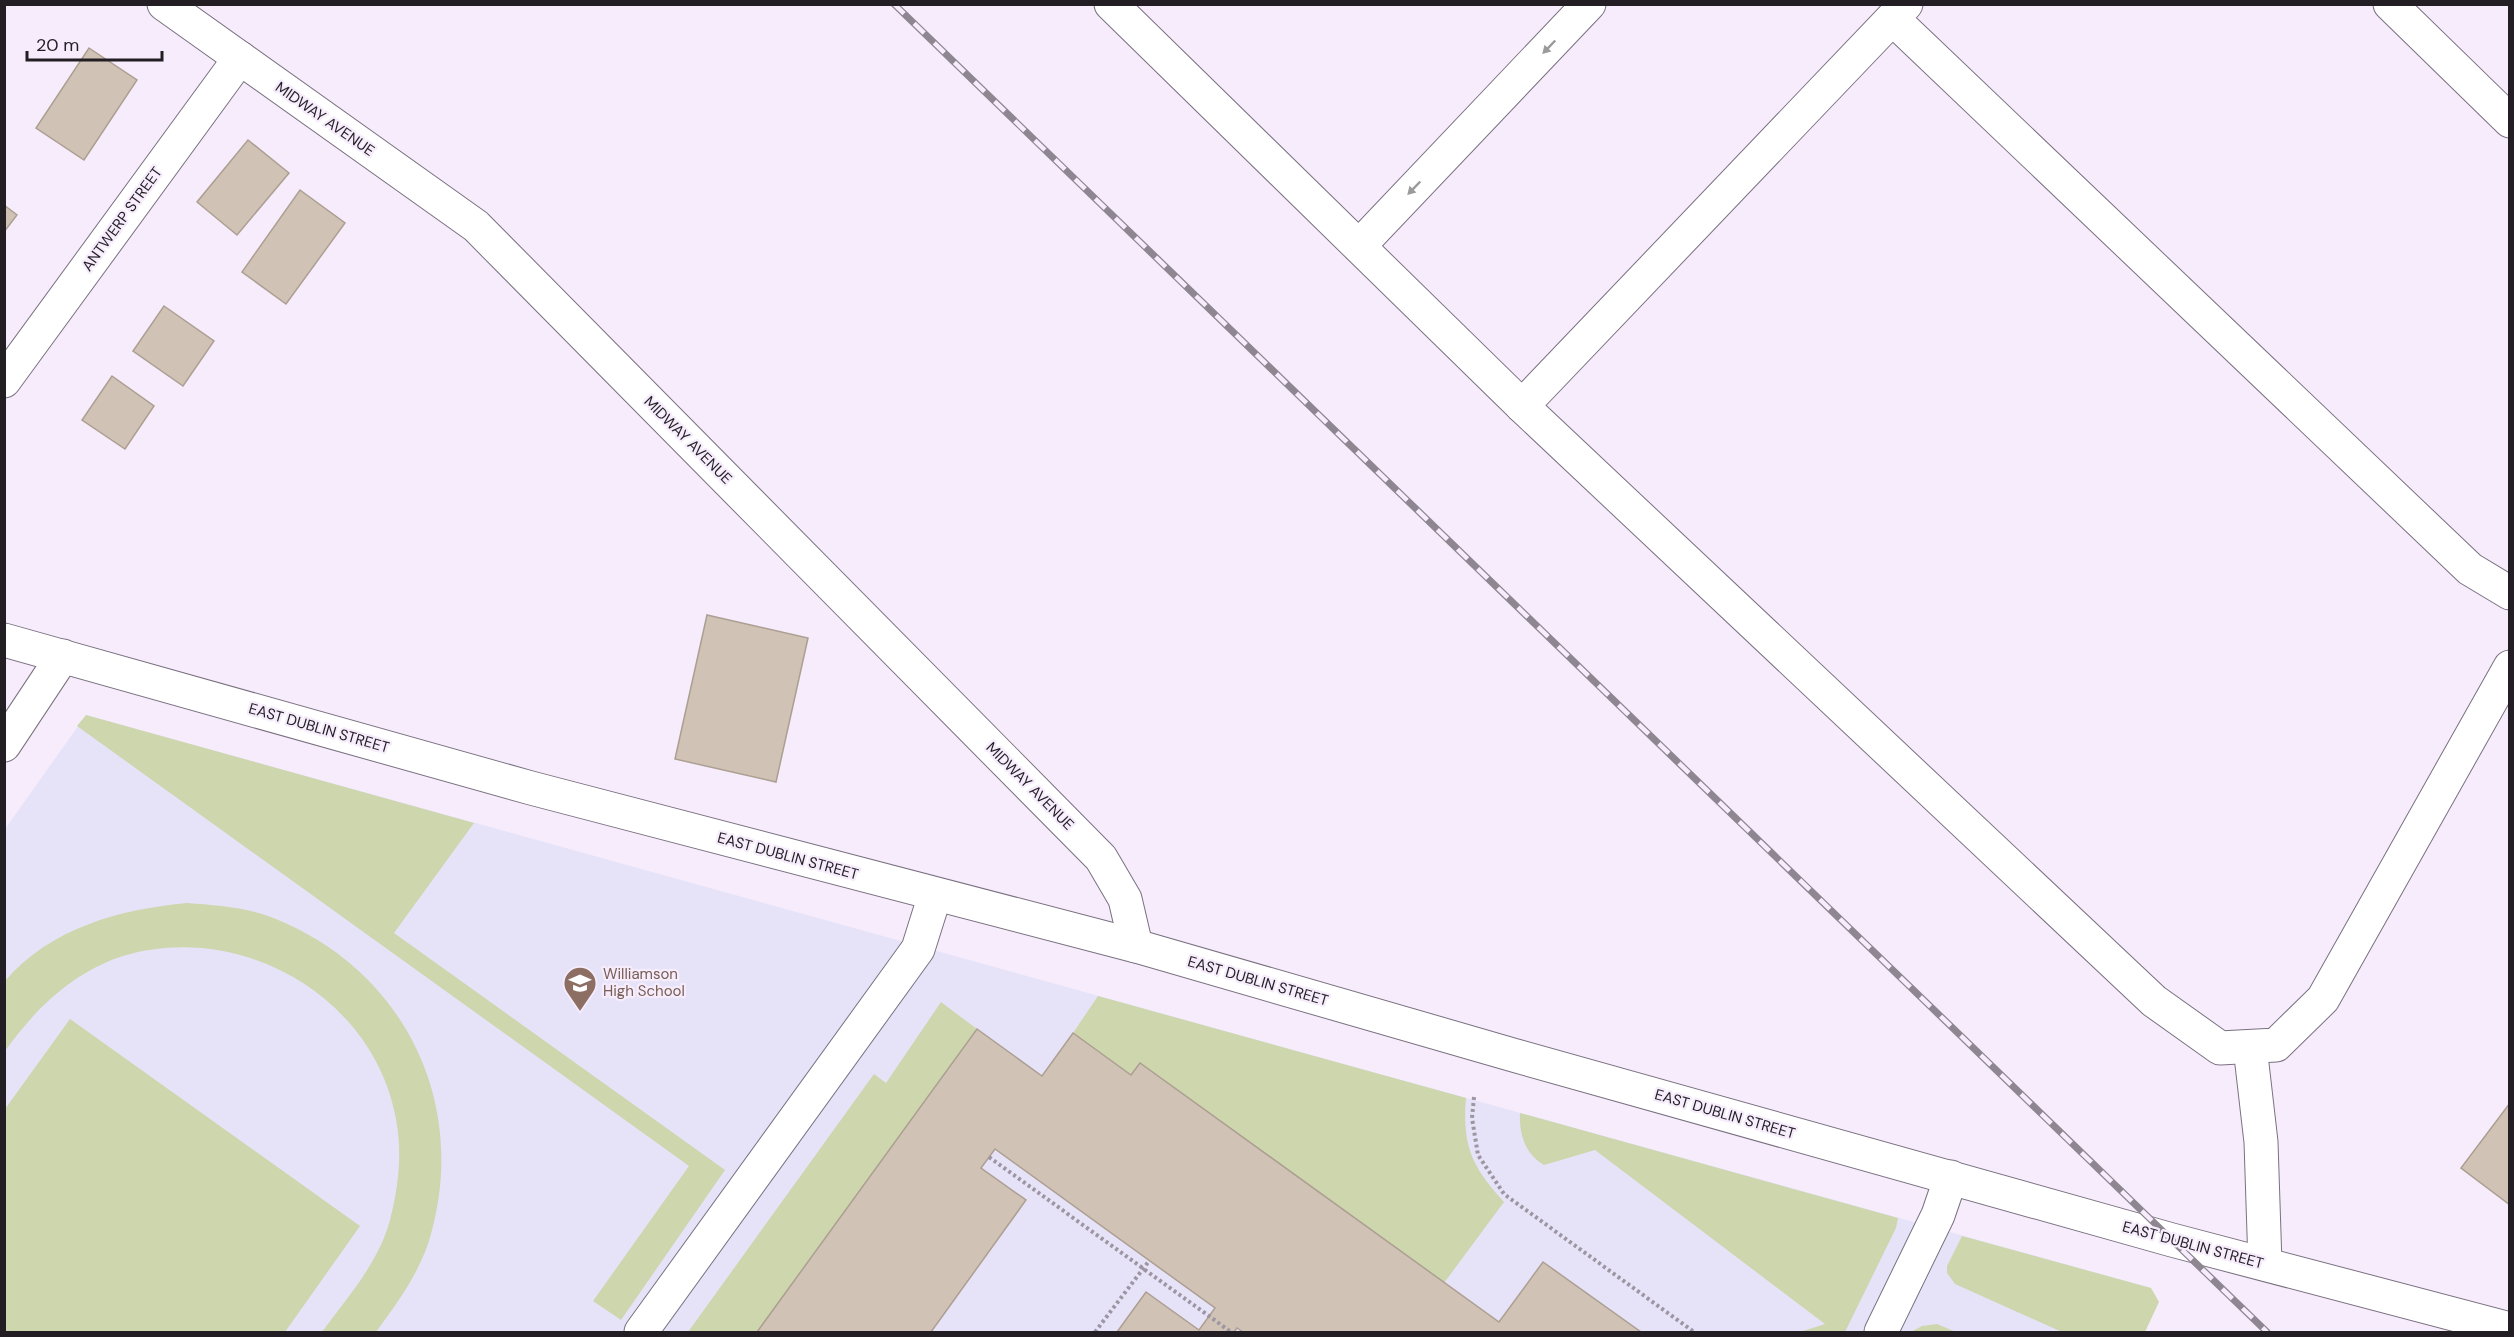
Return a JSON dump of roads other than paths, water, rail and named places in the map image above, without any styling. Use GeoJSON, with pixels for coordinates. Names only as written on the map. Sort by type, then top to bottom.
{"type":"FeatureCollection","features":[{"type":"Feature","properties":{"kind":"street","name":"MIDWAY AVENUE"},"geometry":{"type":"LineString","coordinates":[[164,4],[476,226],[1101,858],[1125,900],[1136,946]]}},
{"type":"Feature","properties":{"kind":"street"},"geometry":{"type":"LineString","coordinates":[[1111,4],[1522,406],[2154,1001],[2220,1048],[2276,1045],[2323,999],[2510,667]]}},
{"type":"Feature","properties":{"kind":"street"},"geometry":{"type":"LineString","coordinates":[[1359,246],[1589,4]]}},
{"type":"Feature","properties":{"kind":"street"},"geometry":{"type":"LineString","coordinates":[[2390,4],[2510,120]]}},
{"type":"Feature","properties":{"kind":"street"},"geometry":{"type":"LineString","coordinates":[[1522,406],[1899,11],[2470,569],[2510,593]]}},
{"type":"Feature","properties":{"kind":"street","name":"ANTWERP STREET"},"geometry":{"type":"LineString","coordinates":[[4,381],[240,58]]}},
{"type":"Feature","properties":{"kind":"street","name":"EAST DUBLIN STREET"},"geometry":{"type":"LineString","coordinates":[[4,639],[531,788],[1136,946],[1513,1055],[2172,1240],[2510,1329]]}},
{"type":"Feature","properties":{"kind":"street"},"geometry":{"type":"LineString","coordinates":[[4,745],[40,694],[63,656]]}},
{"type":"Feature","properties":{"kind":"street"},"geometry":{"type":"LineString","coordinates":[[641,1332],[918,950],[935,894]]}},
{"type":"Feature","properties":{"kind":"street"},"geometry":{"type":"LineString","coordinates":[[2250,1047],[2260,1142],[2265,1264]]}},
{"type":"Feature","properties":{"kind":"street"},"geometry":{"type":"LineString","coordinates":[[1881,1332],[1938,1215],[1951,1177]]}},
{"type":"Feature","properties":{"kind":"railway"},"geometry":{"type":"LineString","coordinates":[[894,4],[2267,1332]]}},
{"type":"Feature","properties":{"kind":"place","name":"Williamson High School"},"geometry":{"type":"Point","coordinates":[580,1012]}}]}
